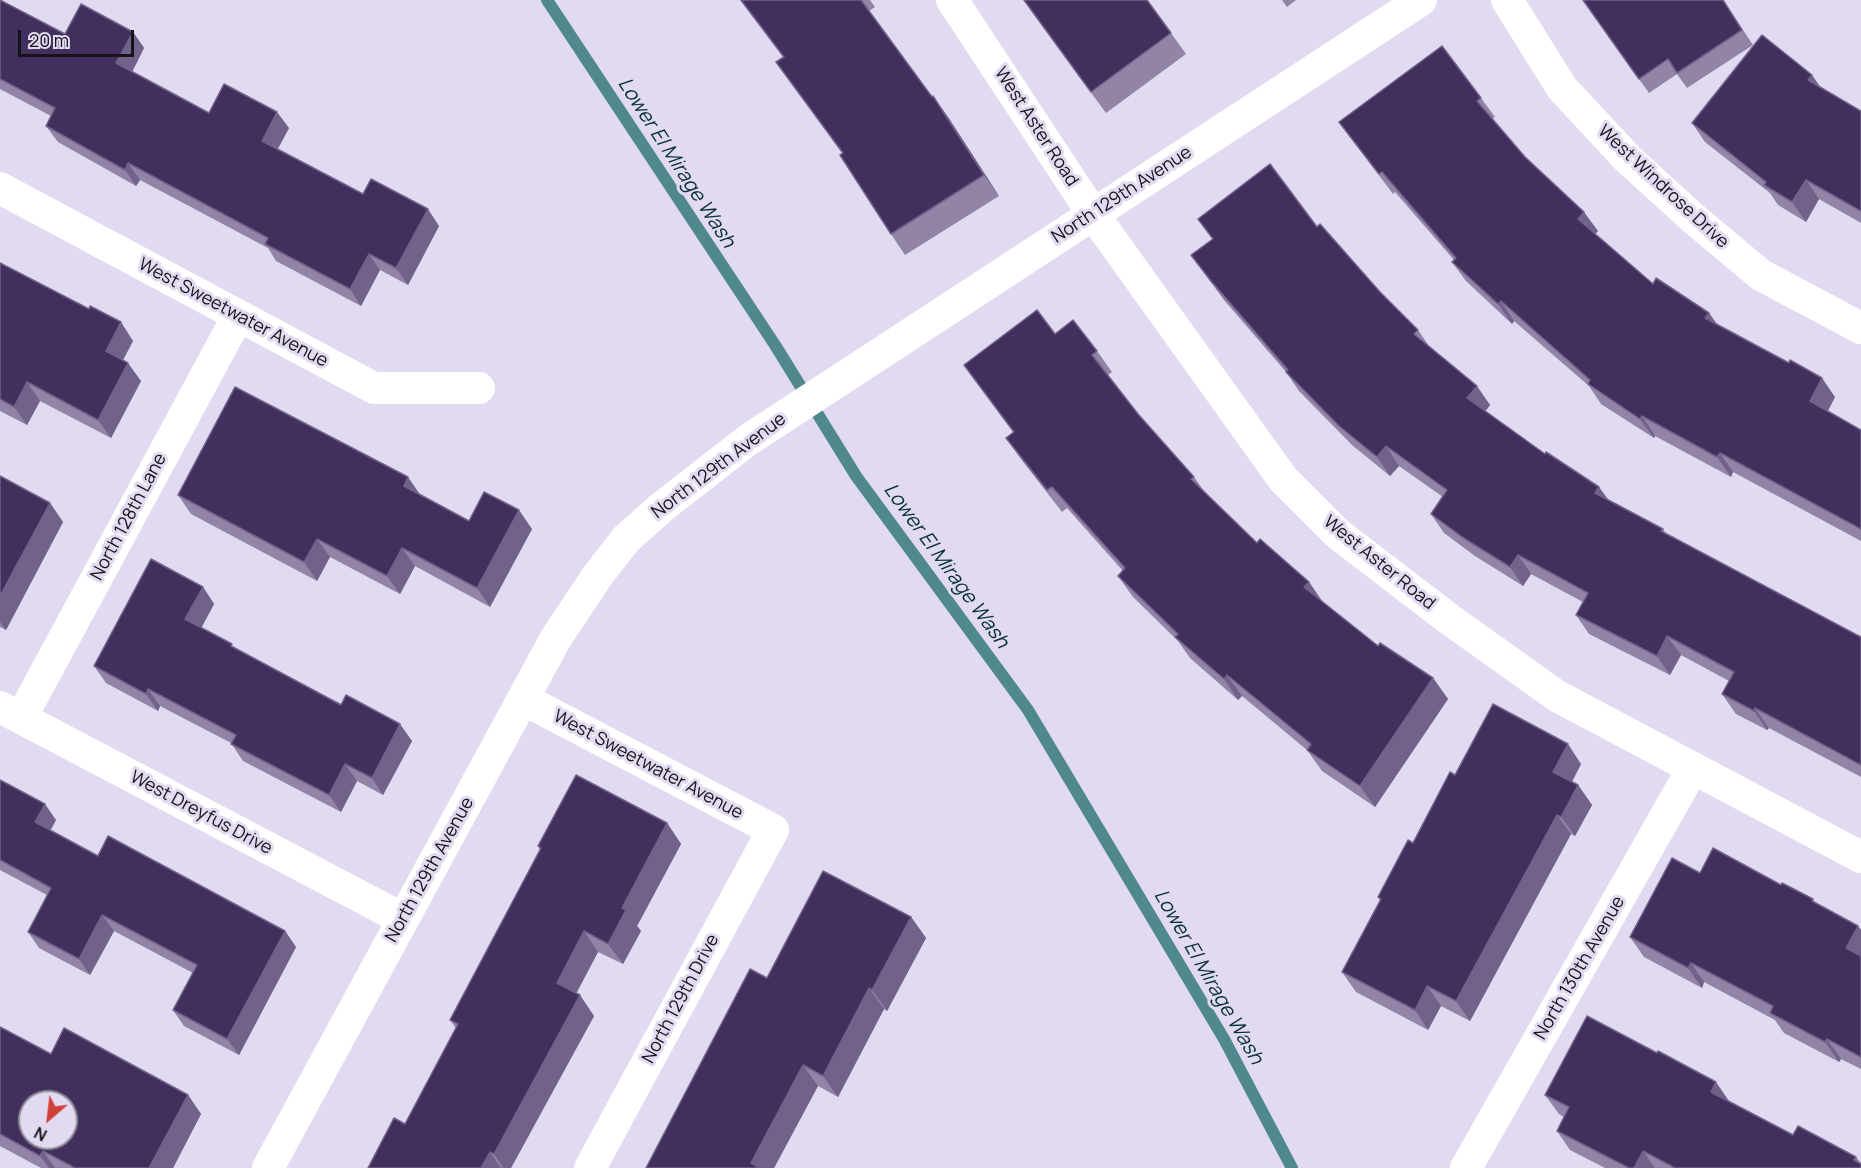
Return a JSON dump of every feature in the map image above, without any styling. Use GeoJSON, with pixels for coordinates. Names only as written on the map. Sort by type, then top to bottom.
{"type":"FeatureCollection","features":[{"type":"Feature","properties":{"kind":"street","name":"West Aster Road"},"geometry":{"type":"LineString","coordinates":[[952,0],[1093,214],[1283,479],[1338,534],[1449,619],[1557,696],[1861,857]]}},
{"type":"Feature","properties":{"kind":"street","name":"North 129th Avenue"},"geometry":{"type":"LineString","coordinates":[[268,1168],[556,638],[598,575],[626,539],[662,507],[748,440],[1421,0]]}},
{"type":"Feature","properties":{"kind":"street","name":"West Windrose Drive"},"geometry":{"type":"LineString","coordinates":[[1507,0],[1562,88],[1628,159],[1694,219],[1761,275],[1861,328]]}},
{"type":"Feature","properties":{"kind":"street","name":"West Sweetwater Avenue"},"geometry":{"type":"LineString","coordinates":[[0,188],[374,388],[479,388]]}},
{"type":"Feature","properties":{"kind":"street","name":"North 128th Lane"},"geometry":{"type":"LineString","coordinates":[[10,712],[238,316]]}},
{"type":"Feature","properties":{"kind":"street","name":"West Sweetwater Avenue"},"geometry":{"type":"LineString","coordinates":[[523,699],[772,830]]}},
{"type":"Feature","properties":{"kind":"street","name":"West Dreyfus Drive"},"geometry":{"type":"LineString","coordinates":[[10,712],[403,919]]}},
{"type":"Feature","properties":{"kind":"street","name":"North 130th Avenue"},"geometry":{"type":"LineString","coordinates":[[1466,1168],[1693,768]]}},
{"type":"Feature","properties":{"kind":"street","name":"North 129th Drive"},"geometry":{"type":"LineString","coordinates":[[590,1168],[772,830]]}},
{"type":"Feature","properties":{"kind":"building"},"geometry":{"type":"Polygon","coordinates":[[[0,0],[65,34],[81,4],[133,32],[116,63],[209,113],[224,84],[277,112],[262,141],[363,194],[371,179],[428,209],[396,268],[369,254],[350,289],[265,244],[268,238],[128,163],[125,170],[46,126],[55,108],[0,79],[0,0]]]}},
{"type":"Feature","properties":{"kind":"building"},"geometry":{"type":"Polygon","coordinates":[[[741,0],[861,0],[933,96],[984,175],[891,234],[840,155],[843,153],[776,62],[784,57],[741,0]]]}},
{"type":"Feature","properties":{"kind":"building"},"geometry":{"type":"Polygon","coordinates":[[[1024,0],[1147,0],[1171,33],[1091,92],[1024,0]]]}},
{"type":"Feature","properties":{"kind":"building"},"geometry":{"type":"Polygon","coordinates":[[[1583,0],[1723,0],[1742,30],[1677,73],[1668,59],[1639,79],[1583,0]]]}},
{"type":"Feature","properties":{"kind":"building"},"geometry":{"type":"Polygon","coordinates":[[[1762,35],[1812,75],[1808,80],[1861,111],[1861,211],[1806,180],[1792,202],[1764,185],[1766,182],[1692,123],[1762,35]]]}},
{"type":"Feature","properties":{"kind":"building"},"geometry":{"type":"Polygon","coordinates":[[[1442,46],[1481,98],[1477,101],[1525,157],[1584,212],[1578,219],[1653,284],[1656,278],[1709,313],[1705,318],[1822,378],[1810,401],[1861,430],[1861,529],[1720,453],[1717,457],[1642,416],[1640,419],[1588,384],[1590,380],[1501,301],[1498,304],[1452,262],[1456,258],[1382,172],[1379,174],[1339,122],[1442,46]]]}},
{"type":"Feature","properties":{"kind":"building"},"geometry":{"type":"Polygon","coordinates":[[[1270,164],[1317,227],[1320,224],[1380,292],[1418,330],[1414,334],[1477,386],[1467,398],[1545,454],[1546,452],[1599,487],[1595,493],[1663,529],[1661,531],[1861,637],[1861,765],[1755,708],[1754,711],[1722,694],[1734,672],[1667,636],[1657,656],[1576,615],[1588,593],[1518,555],[1510,567],[1462,537],[1431,514],[1447,490],[1386,446],[1377,457],[1339,426],[1286,372],[1288,370],[1191,255],[1213,239],[1198,219],[1270,164]]]}},
{"type":"Feature","properties":{"kind":"building"},"geometry":{"type":"Polygon","coordinates":[[[0,263],[89,309],[90,306],[121,322],[106,351],[128,363],[98,420],[27,382],[14,407],[0,399],[0,263]]]}},
{"type":"Feature","properties":{"kind":"building"},"geometry":{"type":"Polygon","coordinates":[[[1037,310],[1055,334],[1073,320],[1097,351],[1092,355],[1138,414],[1194,477],[1191,479],[1257,543],[1260,539],[1309,582],[1304,587],[1378,646],[1380,643],[1433,678],[1360,786],[1307,750],[1311,744],[1227,675],[1224,679],[1175,637],[1178,634],[1118,576],[1125,568],[1052,487],[1047,490],[1006,438],[1014,432],[964,365],[1037,310]]]}},
{"type":"Feature","properties":{"kind":"building"},"geometry":{"type":"Polygon","coordinates":[[[235,387],[408,477],[404,486],[469,521],[484,492],[519,510],[477,588],[402,548],[387,576],[317,539],[304,562],[178,495],[235,387]]]}},
{"type":"Feature","properties":{"kind":"building"},"geometry":{"type":"Polygon","coordinates":[[[0,476],[50,503],[0,596],[0,476]]]}},
{"type":"Feature","properties":{"kind":"building"},"geometry":{"type":"Polygon","coordinates":[[[151,559],[203,587],[185,619],[341,705],[346,695],[400,724],[372,778],[345,764],[329,795],[231,744],[236,735],[148,689],[146,694],[94,666],[151,559]]]}},
{"type":"Feature","properties":{"kind":"building"},"geometry":{"type":"Polygon","coordinates":[[[1493,704],[1568,744],[1553,772],[1578,785],[1561,817],[1557,815],[1456,1001],[1427,986],[1415,1010],[1342,972],[1381,899],[1378,897],[1408,840],[1413,843],[1450,772],[1455,775],[1493,704]]]}},
{"type":"Feature","properties":{"kind":"building"},"geometry":{"type":"Polygon","coordinates":[[[576,775],[667,823],[622,908],[626,910],[608,944],[584,931],[557,983],[580,995],[494,1154],[490,1152],[481,1168],[368,1168],[394,1118],[405,1124],[458,1024],[450,1020],[541,848],[538,846],[576,775]]]}},
{"type":"Feature","properties":{"kind":"building"},"geometry":{"type":"Polygon","coordinates":[[[0,780],[45,804],[35,822],[98,856],[108,836],[285,931],[227,1039],[173,1010],[197,965],[102,915],[79,959],[28,932],[51,888],[0,860],[0,780]]]}},
{"type":"Feature","properties":{"kind":"building"},"geometry":{"type":"Polygon","coordinates":[[[1713,848],[1781,885],[1782,883],[1813,899],[1812,901],[1858,926],[1846,948],[1861,956],[1861,1057],[1827,1039],[1825,1042],[1770,1013],[1773,1006],[1691,963],[1688,968],[1630,937],[1672,858],[1700,873],[1713,848]]]}},
{"type":"Feature","properties":{"kind":"building"},"geometry":{"type":"Polygon","coordinates":[[[823,871],[911,917],[872,990],[869,988],[823,1076],[803,1065],[751,1163],[760,1168],[646,1168],[750,969],[767,978],[823,871]]]}},
{"type":"Feature","properties":{"kind":"building"},"geometry":{"type":"Polygon","coordinates":[[[1587,1016],[1716,1082],[1711,1092],[1793,1135],[1798,1126],[1856,1157],[1854,1160],[1861,1164],[1861,1168],[1675,1168],[1643,1151],[1634,1168],[1629,1168],[1557,1131],[1569,1107],[1545,1095],[1587,1016]]]}},
{"type":"Feature","properties":{"kind":"building"},"geometry":{"type":"Polygon","coordinates":[[[0,1027],[51,1054],[64,1028],[188,1095],[149,1168],[75,1168],[43,1151],[40,1156],[29,1150],[78,1150],[78,1090],[18,1090],[18,1144],[0,1134],[0,1027]]]}},
{"type":"Feature","properties":{"kind":"waterway","name":"Lower El Mirage Wash"},"geometry":{"type":"LineString","coordinates":[[547,0],[775,345],[856,476],[1028,710],[1224,1039],[1292,1168]]}}]}
